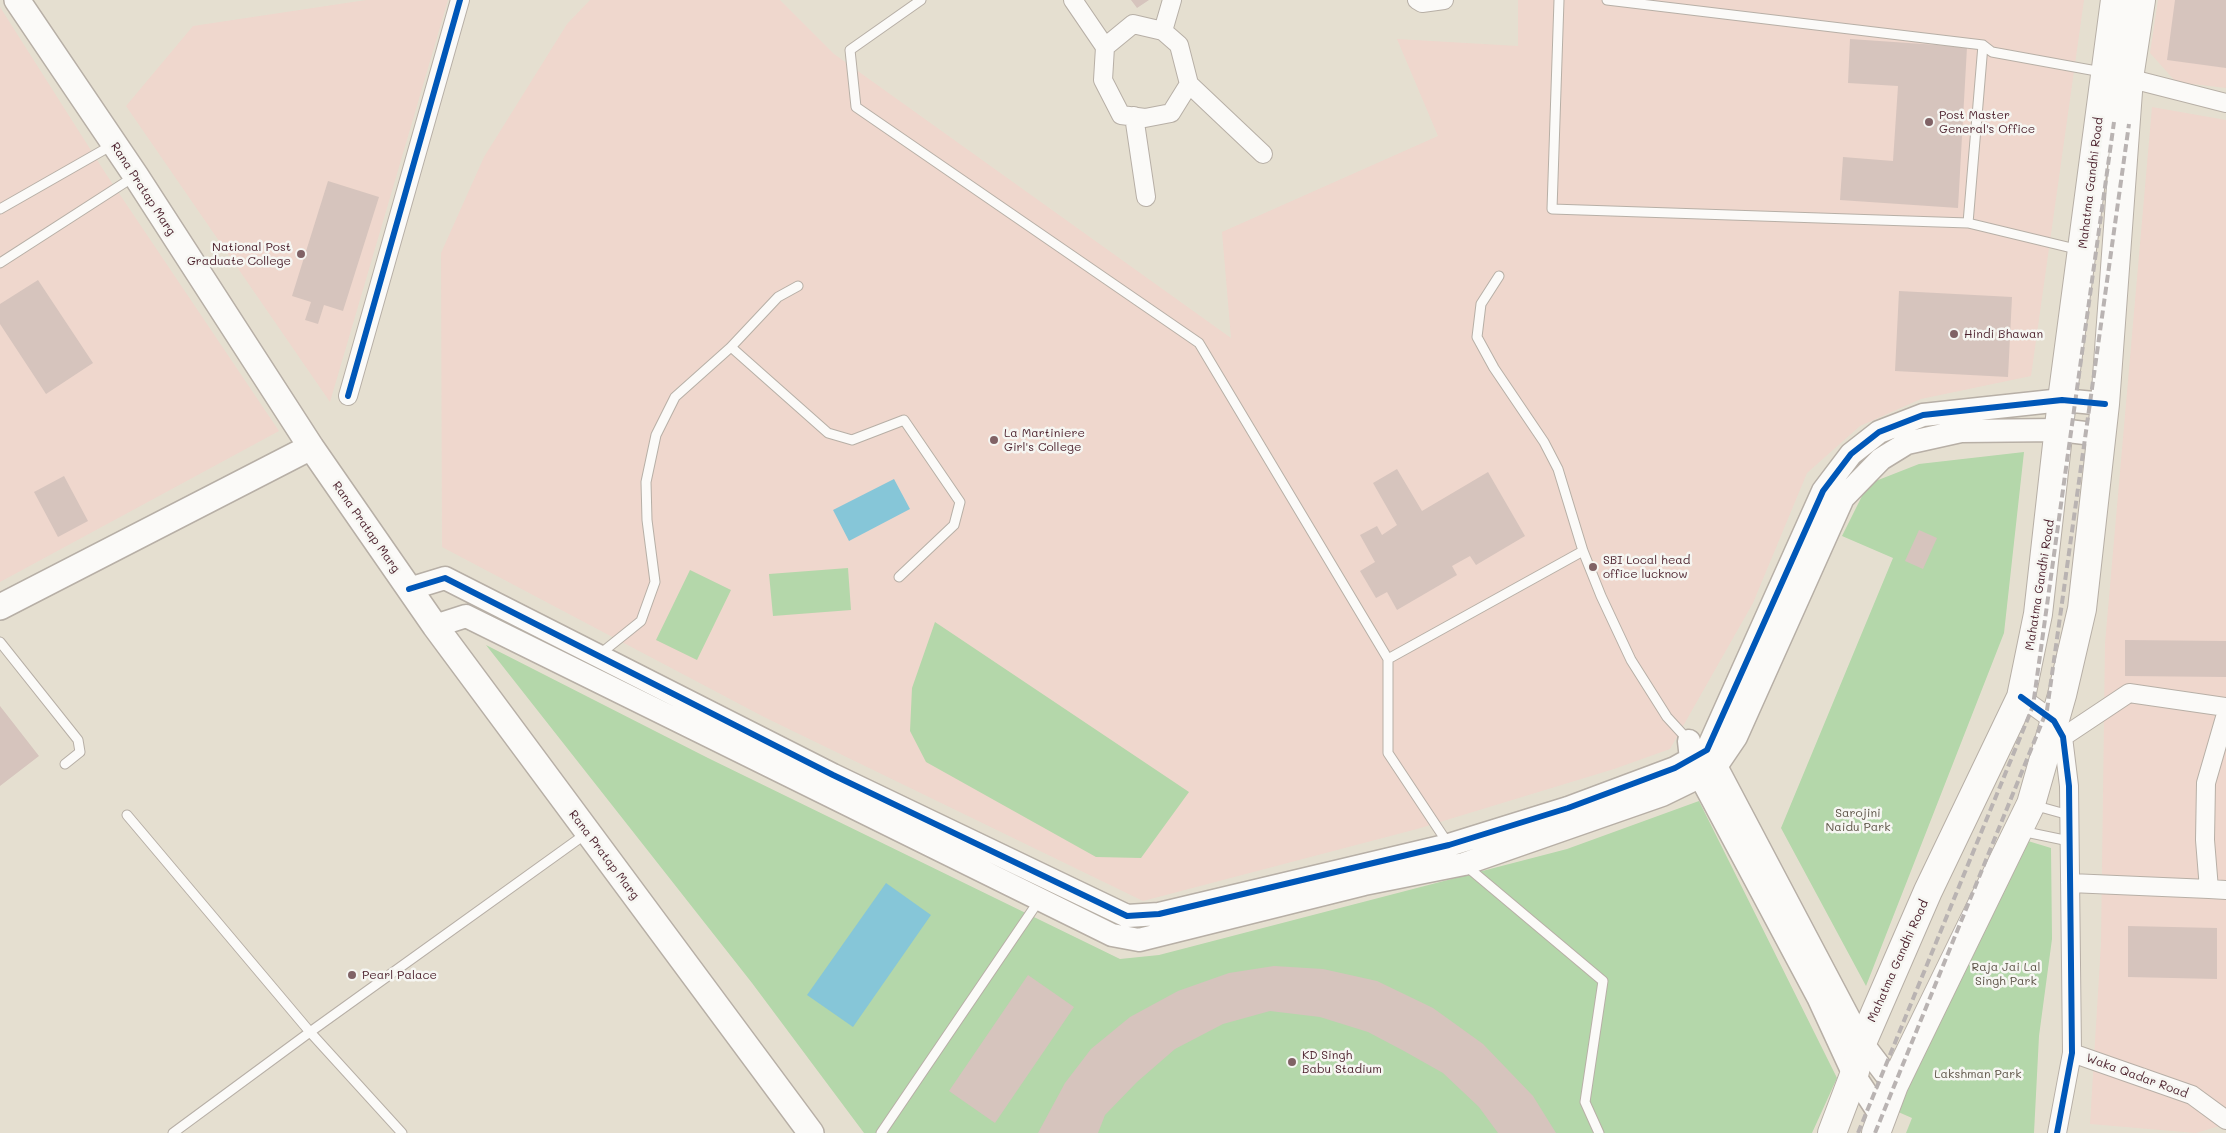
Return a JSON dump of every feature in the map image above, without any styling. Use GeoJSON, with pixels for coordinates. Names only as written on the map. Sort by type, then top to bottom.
{"type":"FeatureCollection","features":[{"type":"Feature","properties":{"kind":"main road","name":"Rana Pratap Marg"},"geometry":{"type":"LineString","coordinates":[[17,0],[136,176],[311,447],[409,589],[811,1133]]}},
{"type":"Feature","properties":{"kind":"main road","name":"Mahatma Gandhi Road"},"geometry":{"type":"LineString","coordinates":[[1879,1126],[1894,1085],[2019,831],[2059,729],[2082,609],[2105,404],[2117,75],[2115,0]]}},
{"type":"Feature","properties":{"kind":"main road","name":"Mahatma Gandhi Road"},"geometry":{"type":"LineString","coordinates":[[1832,1133],[1854,1075],[1862,1043],[1928,891],[2021,697],[2038,614],[2062,400],[2083,251],[2117,75],[2141,0]]}},
{"type":"Feature","properties":{"kind":"main road"},"geometry":{"type":"LineString","coordinates":[[0,607],[311,447]]}},
{"type":"Feature","properties":{"kind":"street"},"geometry":{"type":"LineString","coordinates":[[348,396],[460,0]]}},
{"type":"Feature","properties":{"kind":"street"},"geometry":{"type":"LineString","coordinates":[[1073,0],[1105,47],[1103,80],[1121,114],[1145,118],[1171,113],[1189,84]]}},
{"type":"Feature","properties":{"kind":"street"},"geometry":{"type":"LineString","coordinates":[[1163,31],[1172,0]]}},
{"type":"Feature","properties":{"kind":"street"},"geometry":{"type":"LineString","coordinates":[[1417,0],[1422,3],[1444,0]]}},
{"type":"Feature","properties":{"kind":"street"},"geometry":{"type":"LineString","coordinates":[[1105,47],[1133,24],[1163,31],[1179,45],[1189,84],[1263,154]]}},
{"type":"Feature","properties":{"kind":"street"},"geometry":{"type":"LineString","coordinates":[[2117,75],[2226,103]]}},
{"type":"Feature","properties":{"kind":"street"},"geometry":{"type":"LineString","coordinates":[[1134,116],[1146,197]]}},
{"type":"Feature","properties":{"kind":"street"},"geometry":{"type":"LineString","coordinates":[[1701,758],[1823,491],[1851,454],[1879,432],[1923,415],[2062,400],[2105,404]]}},
{"type":"Feature","properties":{"kind":"street"},"geometry":{"type":"LineString","coordinates":[[435,626],[466,616],[1046,890],[1127,916],[1159,914],[1457,854],[1568,808],[1701,758],[1736,737],[1842,498],[1880,459],[1907,443],[1960,431],[2060,430],[2101,435]]}},
{"type":"Feature","properties":{"kind":"street"},"geometry":{"type":"LineString","coordinates":[[409,589],[445,578],[833,775],[1046,890]]}},
{"type":"Feature","properties":{"kind":"street"},"geometry":{"type":"LineString","coordinates":[[2059,729],[2129,693],[2226,707]]}},
{"type":"Feature","properties":{"kind":"street"},"geometry":{"type":"LineString","coordinates":[[2021,697],[2059,729],[2069,786],[2072,1053],[2057,1133]]}},
{"type":"Feature","properties":{"kind":"street"},"geometry":{"type":"LineString","coordinates":[[2070,883],[2217,890],[2205,840],[2206,783],[2226,714]]}},
{"type":"Feature","properties":{"kind":"street"},"geometry":{"type":"LineString","coordinates":[[1701,758],[1862,1043],[1894,1085]]}},
{"type":"Feature","properties":{"kind":"street"},"geometry":{"type":"LineString","coordinates":[[1701,758],[1879,1126]]}},
{"type":"Feature","properties":{"kind":"street","name":"Waka Qadar Road"},"geometry":{"type":"LineString","coordinates":[[2072,1053],[2192,1095],[2226,1120]]}},
{"type":"Feature","properties":{"kind":"lane"},"geometry":{"type":"LineString","coordinates":[[921,0],[850,50],[856,107],[1199,343],[1388,659],[1388,753],[1457,854],[1603,981],[1584,1102],[1599,1133]]}},
{"type":"Feature","properties":{"kind":"lane"},"geometry":{"type":"LineString","coordinates":[[1559,0],[1552,209],[1968,224],[2083,251]]}},
{"type":"Feature","properties":{"kind":"lane"},"geometry":{"type":"LineString","coordinates":[[1607,0],[1983,45],[1992,52],[2117,75]]}},
{"type":"Feature","properties":{"kind":"lane"},"geometry":{"type":"LineString","coordinates":[[1968,224],[1983,45]]}},
{"type":"Feature","properties":{"kind":"lane"},"geometry":{"type":"LineString","coordinates":[[0,209],[114,144]]}},
{"type":"Feature","properties":{"kind":"lane"},"geometry":{"type":"LineString","coordinates":[[0,263],[136,176]]}},
{"type":"Feature","properties":{"kind":"lane"},"geometry":{"type":"LineString","coordinates":[[1499,276],[1481,304],[1477,337],[1494,368],[1544,442],[1558,470],[1584,551],[1601,596],[1631,660],[1667,717],[1701,758]]}},
{"type":"Feature","properties":{"kind":"lane"},"geometry":{"type":"LineString","coordinates":[[597,656],[641,621],[655,582],[647,520],[646,482],[656,435],[675,397],[731,347],[778,297],[798,286]]}},
{"type":"Feature","properties":{"kind":"lane"},"geometry":{"type":"LineString","coordinates":[[731,347],[828,433],[852,440],[904,420],[960,502],[954,525],[899,576]]}},
{"type":"Feature","properties":{"kind":"lane"},"geometry":{"type":"LineString","coordinates":[[1388,659],[1584,551]]}},
{"type":"Feature","properties":{"kind":"lane"},"geometry":{"type":"LineString","coordinates":[[0,642],[78,740],[80,752],[65,764]]}},
{"type":"Feature","properties":{"kind":"lane"},"geometry":{"type":"LineString","coordinates":[[2031,804],[2069,815]]}},
{"type":"Feature","properties":{"kind":"lane"},"geometry":{"type":"LineString","coordinates":[[127,815],[310,1032],[402,1133]]}},
{"type":"Feature","properties":{"kind":"lane"},"geometry":{"type":"LineString","coordinates":[[2019,831],[2069,841]]}},
{"type":"Feature","properties":{"kind":"lane"},"geometry":{"type":"LineString","coordinates":[[173,1133],[310,1032],[588,833]]}},
{"type":"Feature","properties":{"kind":"lane"},"geometry":{"type":"LineString","coordinates":[[881,1133],[1046,890]]}},
{"type":"Feature","properties":{"kind":"shaded area","name":"National Post Graduate College"},"geometry":{"type":"Polygon","coordinates":[[[366,0],[448,0],[330,402],[126,106],[193,26],[366,0]]]}},
{"type":"Feature","properties":{"kind":"shaded area","name":"La Martiniere Girl's College"},"geometry":{"type":"Polygon","coordinates":[[[590,0],[780,0],[834,54],[1231,338],[1222,232],[1438,136],[1397,39],[1518,46],[1518,0],[2084,0],[2031,376],[1921,399],[1860,426],[1807,473],[1753,603],[1670,749],[1614,769],[1417,829],[1143,901],[764,717],[442,547],[441,253],[484,157],[567,24],[590,0]]]}},
{"type":"Feature","properties":{"kind":"shaded area"},"geometry":{"type":"Polygon","coordinates":[[[2158,0],[2226,0],[2226,88],[2176,82],[2150,53],[2158,0]]]}},
{"type":"Feature","properties":{"kind":"shaded area"},"geometry":{"type":"Polygon","coordinates":[[[0,7],[106,174],[279,431],[0,582],[0,7]]]}},
{"type":"Feature","properties":{"kind":"shaded area"},"geometry":{"type":"Polygon","coordinates":[[[2152,107],[2226,120],[2226,1124],[2196,1133],[2090,1124],[2101,943],[2105,643],[2152,107]]]}},
{"type":"Feature","properties":{"kind":"green space","name":"Sarojini Naidu Park"},"geometry":{"type":"Polygon","coordinates":[[[2024,452],[2004,633],[1866,986],[1781,828],[1893,558],[1842,536],[1868,484],[1919,464],[2024,452]]]}},
{"type":"Feature","properties":{"kind":"green space"},"geometry":{"type":"Polygon","coordinates":[[[848,568],[851,610],[773,616],[769,574],[848,568]]]}},
{"type":"Feature","properties":{"kind":"green space"},"geometry":{"type":"Polygon","coordinates":[[[690,570],[731,590],[697,660],[656,640],[690,570]]]}},
{"type":"Feature","properties":{"kind":"green space"},"geometry":{"type":"Polygon","coordinates":[[[935,622],[1189,792],[1141,858],[1096,857],[926,762],[910,731],[912,688],[935,622]]]}},
{"type":"Feature","properties":{"kind":"green space"},"geometry":{"type":"Polygon","coordinates":[[[486,645],[708,758],[1120,959],[1159,955],[1567,849],[1699,801],[1837,1078],[1812,1133],[864,1133],[752,983],[486,645]]]}},
{"type":"Feature","properties":{"kind":"green space"},"geometry":{"type":"Polygon","coordinates":[[[2028,841],[2051,848],[2052,939],[2039,1036],[2034,1133],[1906,1133],[1912,1118],[1896,1111],[1950,994],[2028,841]]]}},
{"type":"Feature","properties":{"kind":"water"},"geometry":{"type":"Polygon","coordinates":[[[894,479],[910,509],[849,541],[833,510],[894,479]]]}},
{"type":"Feature","properties":{"kind":"water"},"geometry":{"type":"Polygon","coordinates":[[[886,883],[931,915],[853,1027],[807,995],[886,883]]]}},
{"type":"Feature","properties":{"kind":"building"},"geometry":{"type":"Polygon","coordinates":[[[1131,0],[1149,0],[1137,8],[1131,0]]]}},
{"type":"Feature","properties":{"kind":"building"},"geometry":{"type":"Polygon","coordinates":[[[2175,0],[2226,0],[2226,68],[2167,60],[2175,0]]]}},
{"type":"Feature","properties":{"kind":"building","name":"Post Master General's Office"},"geometry":{"type":"Polygon","coordinates":[[[1850,39],[1967,47],[1958,208],[1840,200],[1843,157],[1893,161],[1898,86],[1848,83],[1850,39]]]}},
{"type":"Feature","properties":{"kind":"building"},"geometry":{"type":"Polygon","coordinates":[[[328,181],[379,197],[343,311],[324,305],[318,324],[305,320],[311,302],[292,296],[328,181]]]}},
{"type":"Feature","properties":{"kind":"building"},"geometry":{"type":"Polygon","coordinates":[[[38,280],[93,363],[46,394],[0,324],[0,304],[38,280]]]}},
{"type":"Feature","properties":{"kind":"building","name":"Hindi Bhawan"},"geometry":{"type":"Polygon","coordinates":[[[1899,291],[2012,297],[2008,377],[1895,371],[1899,291]]]}},
{"type":"Feature","properties":{"kind":"building"},"geometry":{"type":"Polygon","coordinates":[[[1397,469],[1422,511],[1488,472],[1525,536],[1476,565],[1470,556],[1452,566],[1457,575],[1397,610],[1387,592],[1376,598],[1360,571],[1375,562],[1360,535],[1377,526],[1382,535],[1397,525],[1373,483],[1397,469]]]}},
{"type":"Feature","properties":{"kind":"building"},"geometry":{"type":"Polygon","coordinates":[[[64,476],[88,521],[58,537],[34,492],[64,476]]]}},
{"type":"Feature","properties":{"kind":"building"},"geometry":{"type":"Polygon","coordinates":[[[1919,530],[1937,538],[1923,569],[1905,561],[1919,530]]]}},
{"type":"Feature","properties":{"kind":"building"},"geometry":{"type":"Polygon","coordinates":[[[2125,640],[2226,641],[2226,677],[2125,676],[2125,640]]]}},
{"type":"Feature","properties":{"kind":"building"},"geometry":{"type":"Polygon","coordinates":[[[0,706],[39,756],[0,786],[0,706]]]}},
{"type":"Feature","properties":{"kind":"building"},"geometry":{"type":"Polygon","coordinates":[[[2128,926],[2217,928],[2217,979],[2128,977],[2128,926]]]}},
{"type":"Feature","properties":{"kind":"building"},"geometry":{"type":"Polygon","coordinates":[[[1274,966],[1323,969],[1377,981],[1433,1008],[1483,1044],[1533,1096],[1556,1133],[1498,1133],[1479,1107],[1443,1073],[1404,1051],[1368,1032],[1320,1017],[1270,1011],[1223,1024],[1175,1049],[1137,1082],[1105,1115],[1098,1133],[1038,1133],[1065,1083],[1091,1049],[1130,1017],[1178,991],[1229,973],[1274,966]]]}},
{"type":"Feature","properties":{"kind":"building"},"geometry":{"type":"Polygon","coordinates":[[[1028,975],[1074,1007],[995,1123],[949,1091],[1028,975]]]}},
{"type":"Feature","properties":{"kind":"railway"},"geometry":{"type":"LineString","coordinates":[[1858,1133],[2033,706],[2114,122]]}},
{"type":"Feature","properties":{"kind":"railway"},"geometry":{"type":"LineString","coordinates":[[1875,1133],[2047,710],[2129,124]]}},
{"type":"Feature","properties":{"kind":"cycle path"},"geometry":{"type":"LineString","coordinates":[[348,396],[460,0]]}},
{"type":"Feature","properties":{"kind":"cycle path"},"geometry":{"type":"LineString","coordinates":[[409,589],[445,578],[833,775],[1127,916],[1159,914],[1449,845],[1568,808],[1675,768],[1707,750],[1823,491],[1851,454],[1879,432],[1923,415],[2062,400],[2105,404]]}},
{"type":"Feature","properties":{"kind":"cycle path"},"geometry":{"type":"LineString","coordinates":[[2021,697],[2054,721],[2063,737],[2069,786],[2072,1053],[2057,1133]]}},
{"type":"Feature","properties":{"kind":"place","name":"Post Master General's Office"},"geometry":{"type":"Point","coordinates":[1929,122]}},
{"type":"Feature","properties":{"kind":"place","name":"National Post Graduate College"},"geometry":{"type":"Point","coordinates":[301,254]}},
{"type":"Feature","properties":{"kind":"place","name":"Hindi Bhawan"},"geometry":{"type":"Point","coordinates":[1954,334]}},
{"type":"Feature","properties":{"kind":"place","name":"La Martiniere Girl's College"},"geometry":{"type":"Point","coordinates":[994,440]}},
{"type":"Feature","properties":{"kind":"place","name":"SBI Local head office lucknow"},"geometry":{"type":"Point","coordinates":[1593,567]}},
{"type":"Feature","properties":{"kind":"place","name":"Pearl Palace"},"geometry":{"type":"Point","coordinates":[352,975]}},
{"type":"Feature","properties":{"kind":"place","name":"KD Singh Babu Stadium"},"geometry":{"type":"Point","coordinates":[1292,1062]}},
{"type":"Feature","properties":{"kind":"park label","name":"Raja Jai Lal Singh Park"},"geometry":{"type":"Point","coordinates":[2006,974]}},
{"type":"Feature","properties":{"kind":"park label","name":"Lakshman Park"},"geometry":{"type":"Point","coordinates":[1978,1074]}}]}
